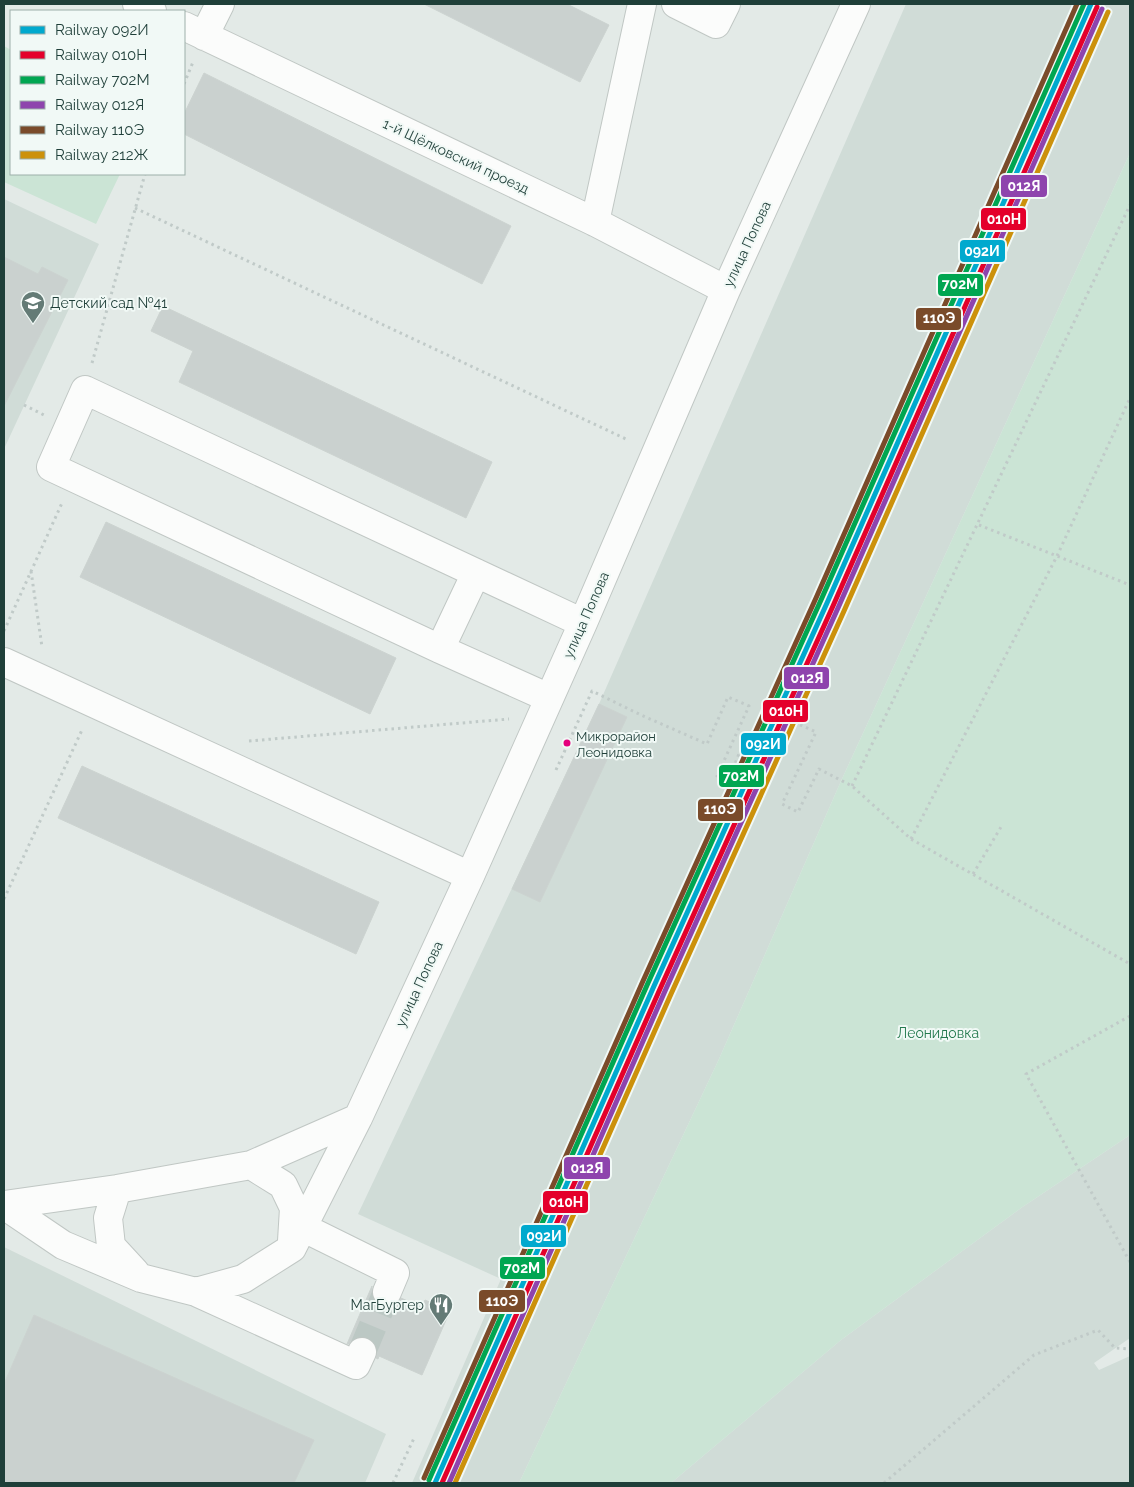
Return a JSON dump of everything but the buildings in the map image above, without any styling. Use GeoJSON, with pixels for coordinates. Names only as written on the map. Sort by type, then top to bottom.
{"type":"FeatureCollection","features":[{"type":"Feature","properties":{"kind":"street"},"geometry":{"type":"LineString","coordinates":[[137,4],[150,10]]}},
{"type":"Feature","properties":{"kind":"street"},"geometry":{"type":"LineString","coordinates":[[194,31],[220,4]]}},
{"type":"Feature","properties":{"kind":"street"},"geometry":{"type":"LineString","coordinates":[[596,222],[642,4]]}},
{"type":"Feature","properties":{"kind":"street"},"geometry":{"type":"LineString","coordinates":[[676,4],[716,24],[726,4]]}},
{"type":"Feature","properties":{"kind":"street","name":"улица Попова"},"geometry":{"type":"LineString","coordinates":[[297,1237],[358,1118],[470,876],[583,623],[726,290],[856,4]]}},
{"type":"Feature","properties":{"kind":"street","name":"1-й Щёлковский проезд"},"geometry":{"type":"LineString","coordinates":[[194,31],[596,222],[726,290]]}},
{"type":"Feature","properties":{"kind":"street"},"geometry":{"type":"LineString","coordinates":[[549,698],[51,467],[85,390],[583,623]]}},
{"type":"Feature","properties":{"kind":"street"},"geometry":{"type":"LineString","coordinates":[[440,649],[476,573]]}},
{"type":"Feature","properties":{"kind":"street"},"geometry":{"type":"LineString","coordinates":[[4,662],[470,876]]}},
{"type":"Feature","properties":{"kind":"street"},"geometry":{"type":"LineString","coordinates":[[4,1205],[117,1189],[251,1165],[358,1118]]}},
{"type":"Feature","properties":{"kind":"street"},"geometry":{"type":"LineString","coordinates":[[251,1165],[283,1185],[294,1208],[297,1237]]}},
{"type":"Feature","properties":{"kind":"street"},"geometry":{"type":"LineString","coordinates":[[117,1189],[108,1218],[111,1246],[141,1278]]}},
{"type":"Feature","properties":{"kind":"street"},"geometry":{"type":"LineString","coordinates":[[4,1205],[64,1246],[141,1278],[196,1292],[356,1364],[362,1352]]}},
{"type":"Feature","properties":{"kind":"street"},"geometry":{"type":"LineString","coordinates":[[196,1292],[243,1279],[297,1237]]}},
{"type":"Feature","properties":{"kind":"street"},"geometry":{"type":"LineString","coordinates":[[297,1237],[395,1273],[387,1292]]}},
{"type":"Feature","properties":{"kind":"path"},"geometry":{"type":"LineString","coordinates":[[85,390],[145,175]]}},
{"type":"Feature","properties":{"kind":"path"},"geometry":{"type":"LineString","coordinates":[[852,786],[979,525],[1130,205]]}},
{"type":"Feature","properties":{"kind":"path"},"geometry":{"type":"LineString","coordinates":[[135,208],[628,440]]}},
{"type":"Feature","properties":{"kind":"path"},"geometry":{"type":"LineString","coordinates":[[911,839],[1057,556],[1130,398]]}},
{"type":"Feature","properties":{"kind":"path"},"geometry":{"type":"LineString","coordinates":[[4,630],[74,478]]}},
{"type":"Feature","properties":{"kind":"path"},"geometry":{"type":"LineString","coordinates":[[979,525],[1130,585]]}},
{"type":"Feature","properties":{"kind":"path"},"geometry":{"type":"LineString","coordinates":[[31,571],[47,682]]}},
{"type":"Feature","properties":{"kind":"path"},"geometry":{"type":"LineString","coordinates":[[556,770],[592,691],[707,744],[728,697],[749,706],[717,776],[728,781],[745,739],[782,754],[796,723],[816,732],[782,804],[798,812],[819,769],[852,786],[911,839],[1130,964]]}},
{"type":"Feature","properties":{"kind":"path"},"geometry":{"type":"LineString","coordinates":[[4,900],[94,704]]}},
{"type":"Feature","properties":{"kind":"path"},"geometry":{"type":"LineString","coordinates":[[245,741],[512,718]]}},
{"type":"Feature","properties":{"kind":"path"},"geometry":{"type":"LineString","coordinates":[[973,874],[1001,827]]}},
{"type":"Feature","properties":{"kind":"path"},"geometry":{"type":"LineString","coordinates":[[1130,1016],[1026,1074],[1130,1262]]}},
{"type":"Feature","properties":{"kind":"path"},"geometry":{"type":"LineString","coordinates":[[884,1483],[1034,1355],[1098,1330],[1115,1348],[1130,1349]]}},
{"type":"Feature","properties":{"kind":"path"},"geometry":{"type":"LineString","coordinates":[[394,1483],[415,1436]]}},
{"type":"Feature","properties":{"kind":"shaded area"},"geometry":{"type":"Polygon","coordinates":[[[906,4],[1130,4],[1130,153],[841,781],[719,1059],[519,1483],[412,1483],[501,1279],[358,1214],[599,704],[906,4]]]}},
{"type":"Feature","properties":{"kind":"shaded area","name":"Детский сад №41"},"geometry":{"type":"Polygon","coordinates":[[[4,199],[99,244],[4,449],[4,199]]]}},
{"type":"Feature","properties":{"kind":"shaded area"},"geometry":{"type":"Polygon","coordinates":[[[1130,1135],[1130,1338],[1094,1363],[1099,1370],[1130,1356],[1130,1483],[671,1483],[841,1340],[1021,1208],[1130,1135]]]}},
{"type":"Feature","properties":{"kind":"shaded area"},"geometry":{"type":"Polygon","coordinates":[[[4,1247],[386,1434],[365,1483],[4,1483],[4,1247]]]}},
{"type":"Feature","properties":{"kind":"green space"},"geometry":{"type":"Polygon","coordinates":[[[4,46],[10,49],[10,175],[120,175],[96,224],[4,182],[4,46]]]}},
{"type":"Feature","properties":{"kind":"green space","name":"Леонидовка"},"geometry":{"type":"Polygon","coordinates":[[[1130,153],[1130,1135],[1021,1208],[841,1340],[671,1483],[519,1483],[719,1059],[841,781],[1130,153]]]}},
{"type":"Feature","properties":{"kind":"tunnel"},"geometry":{"type":"LineString","coordinates":[[362,1352],[387,1292]]}},
{"type":"Feature","properties":{"kind":"rail line","name":"110Э"},"geometry":{"type":"LineString","coordinates":[[424,1478],[643,981],[816,598],[1077,4]]}},
{"type":"Feature","properties":{"kind":"rail line","name":"702М"},"geometry":{"type":"LineString","coordinates":[[429,1480],[1084,4]]}},
{"type":"Feature","properties":{"kind":"rail line","name":"092И"},"geometry":{"type":"LineString","coordinates":[[435,1483],[654,986],[827,603],[1091,4]]}},
{"type":"Feature","properties":{"kind":"rail line","name":"010Н"},"geometry":{"type":"LineString","coordinates":[[442,1483],[660,989],[833,606],[1097,7]]}},
{"type":"Feature","properties":{"kind":"rail line","name":"012Я"},"geometry":{"type":"LineString","coordinates":[[449,1483],[665,991],[838,608],[1102,9]]}},
{"type":"Feature","properties":{"kind":"rail line","name":"212Ж"},"geometry":{"type":"LineString","coordinates":[[455,1483],[671,994],[844,611],[1108,12]]}},
{"type":"Feature","properties":{"kind":"place","name":"Детский сад №41"},"geometry":{"type":"Point","coordinates":[33,324]}},
{"type":"Feature","properties":{"kind":"place","name":"Микрорайон Леонидовка"},"geometry":{"type":"Point","coordinates":[567,743]}},
{"type":"Feature","properties":{"kind":"place","name":"МагБургер"},"geometry":{"type":"Point","coordinates":[441,1326]}}]}
